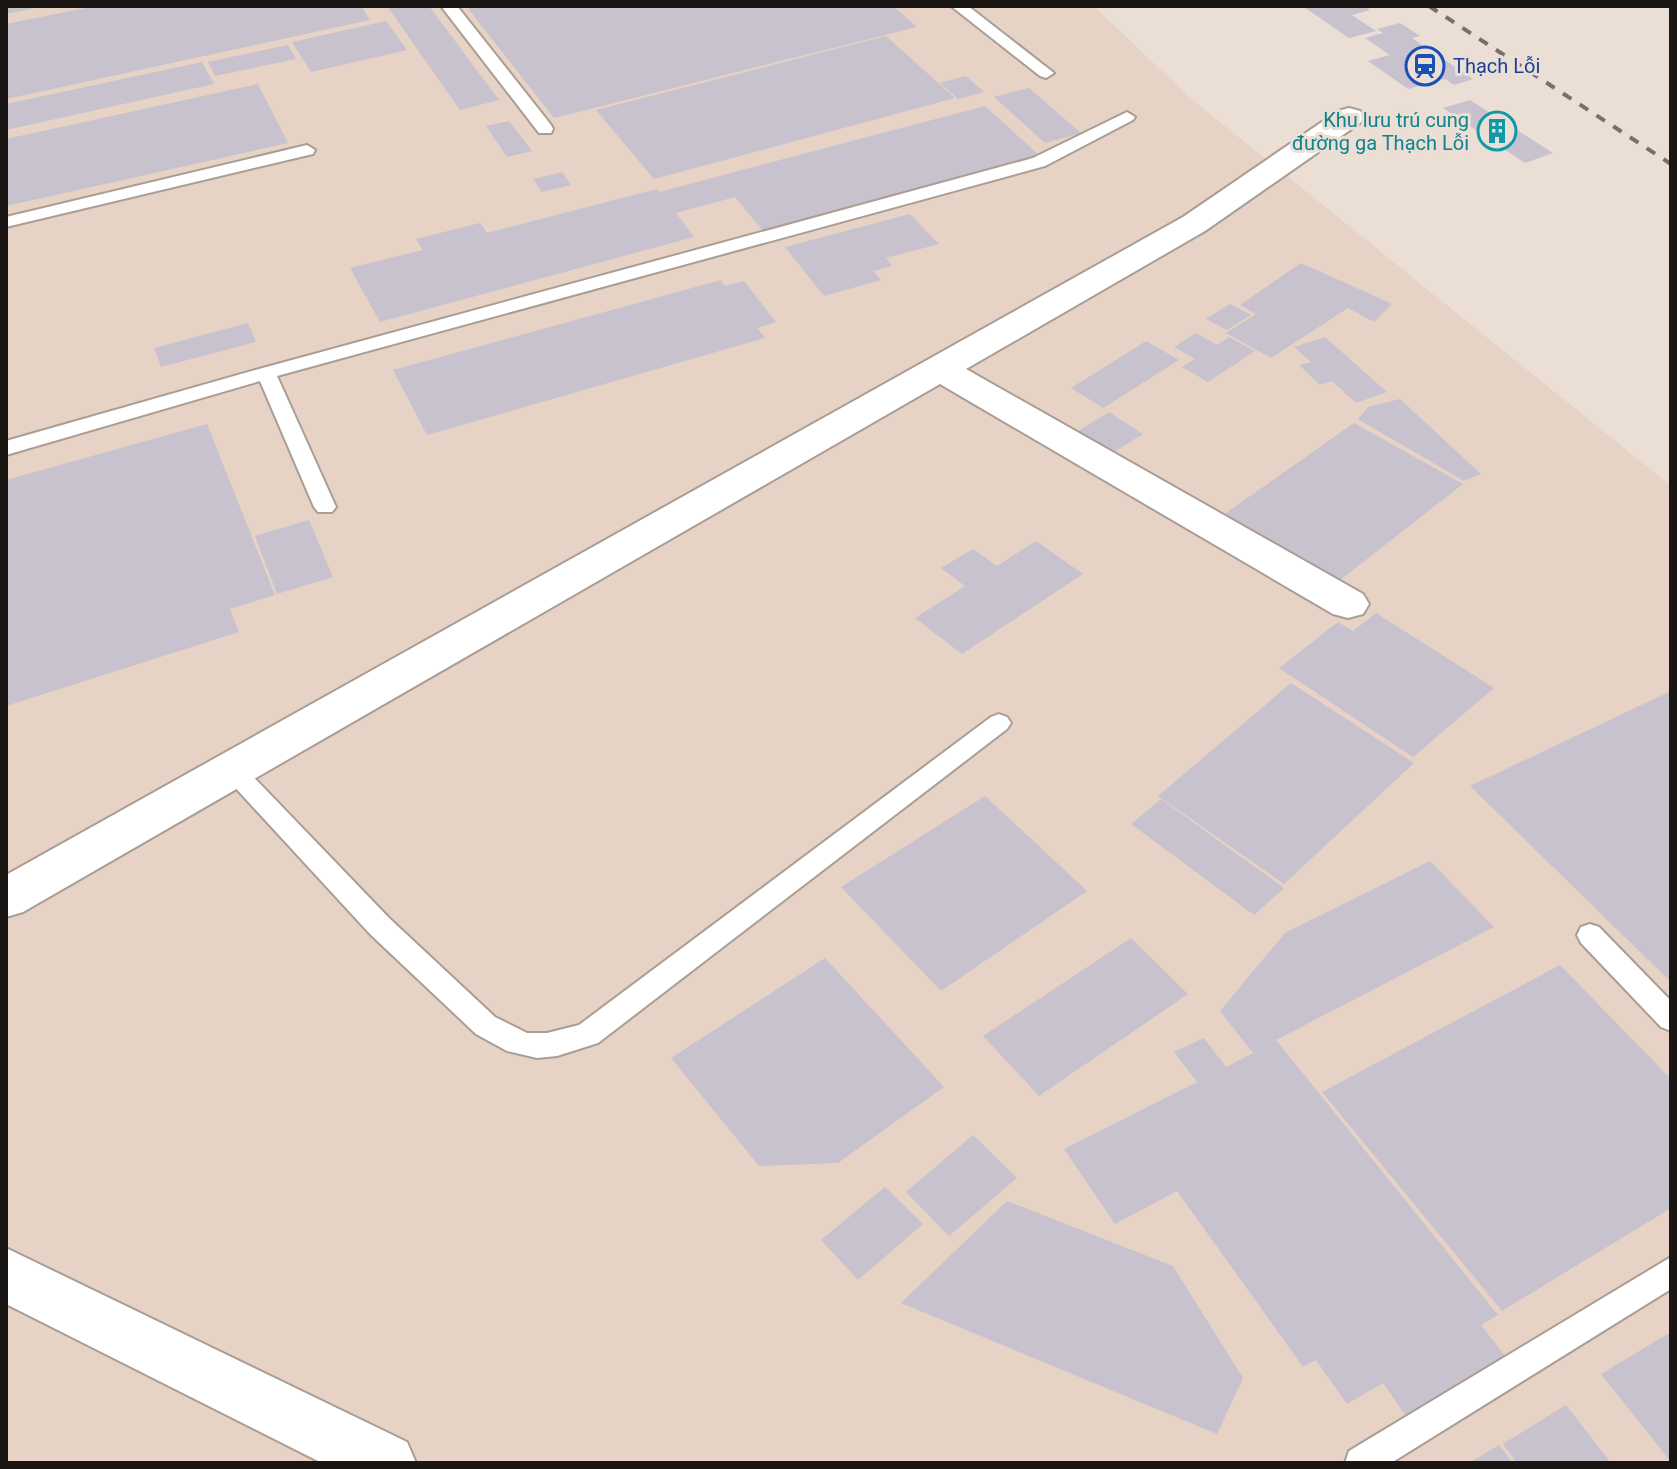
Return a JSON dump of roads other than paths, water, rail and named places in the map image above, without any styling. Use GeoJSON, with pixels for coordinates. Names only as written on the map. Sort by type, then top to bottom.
{"type":"FeatureCollection","features":[{"type":"Feature","properties":{"kind":"street"},"geometry":{"type":"LineString","coordinates":[[6,898],[1194,224],[1349,117]]}},
{"type":"Feature","properties":{"kind":"street"},"geometry":{"type":"LineString","coordinates":[[939,368],[1348,604]]}},
{"type":"Feature","properties":{"kind":"street"},"geometry":{"type":"LineString","coordinates":[[6,1275],[386,1463]]}},
{"type":"Feature","properties":{"kind":"lane"},"geometry":{"type":"LineString","coordinates":[[449,6],[545,129]]}},
{"type":"Feature","properties":{"kind":"lane"},"geometry":{"type":"LineString","coordinates":[[959,6],[1046,73]]}},
{"type":"Feature","properties":{"kind":"lane"},"geometry":{"type":"LineString","coordinates":[[6,448],[266,373],[1039,162],[1127,117]]}},
{"type":"Feature","properties":{"kind":"lane"},"geometry":{"type":"LineString","coordinates":[[6,222],[307,150]]}},
{"type":"Feature","properties":{"kind":"lane"},"geometry":{"type":"LineString","coordinates":[[266,373],[325,507]]}},
{"type":"Feature","properties":{"kind":"lane"},"geometry":{"type":"LineString","coordinates":[[231,770],[396,943],[473,1015],[506,1038],[529,1046],[552,1046],[588,1034],[999,723]]}},
{"type":"Feature","properties":{"kind":"lane"},"geometry":{"type":"LineString","coordinates":[[1590,935],[1671,1019]]}},
{"type":"Feature","properties":{"kind":"lane"},"geometry":{"type":"LineString","coordinates":[[1361,1463],[1671,1272]]}},
{"type":"Feature","properties":{"kind":"railway"},"geometry":{"type":"LineString","coordinates":[[1429,6],[1671,164]]}},
{"type":"Feature","properties":{"kind":"place","name":"Thạch Lỗi"},"geometry":{"type":"Point","coordinates":[1425,66]}},
{"type":"Feature","properties":{"kind":"place","name":"Khu lưu trú cung đường ga Thạch Lỗi"},"geometry":{"type":"Point","coordinates":[1497,131]}}]}
